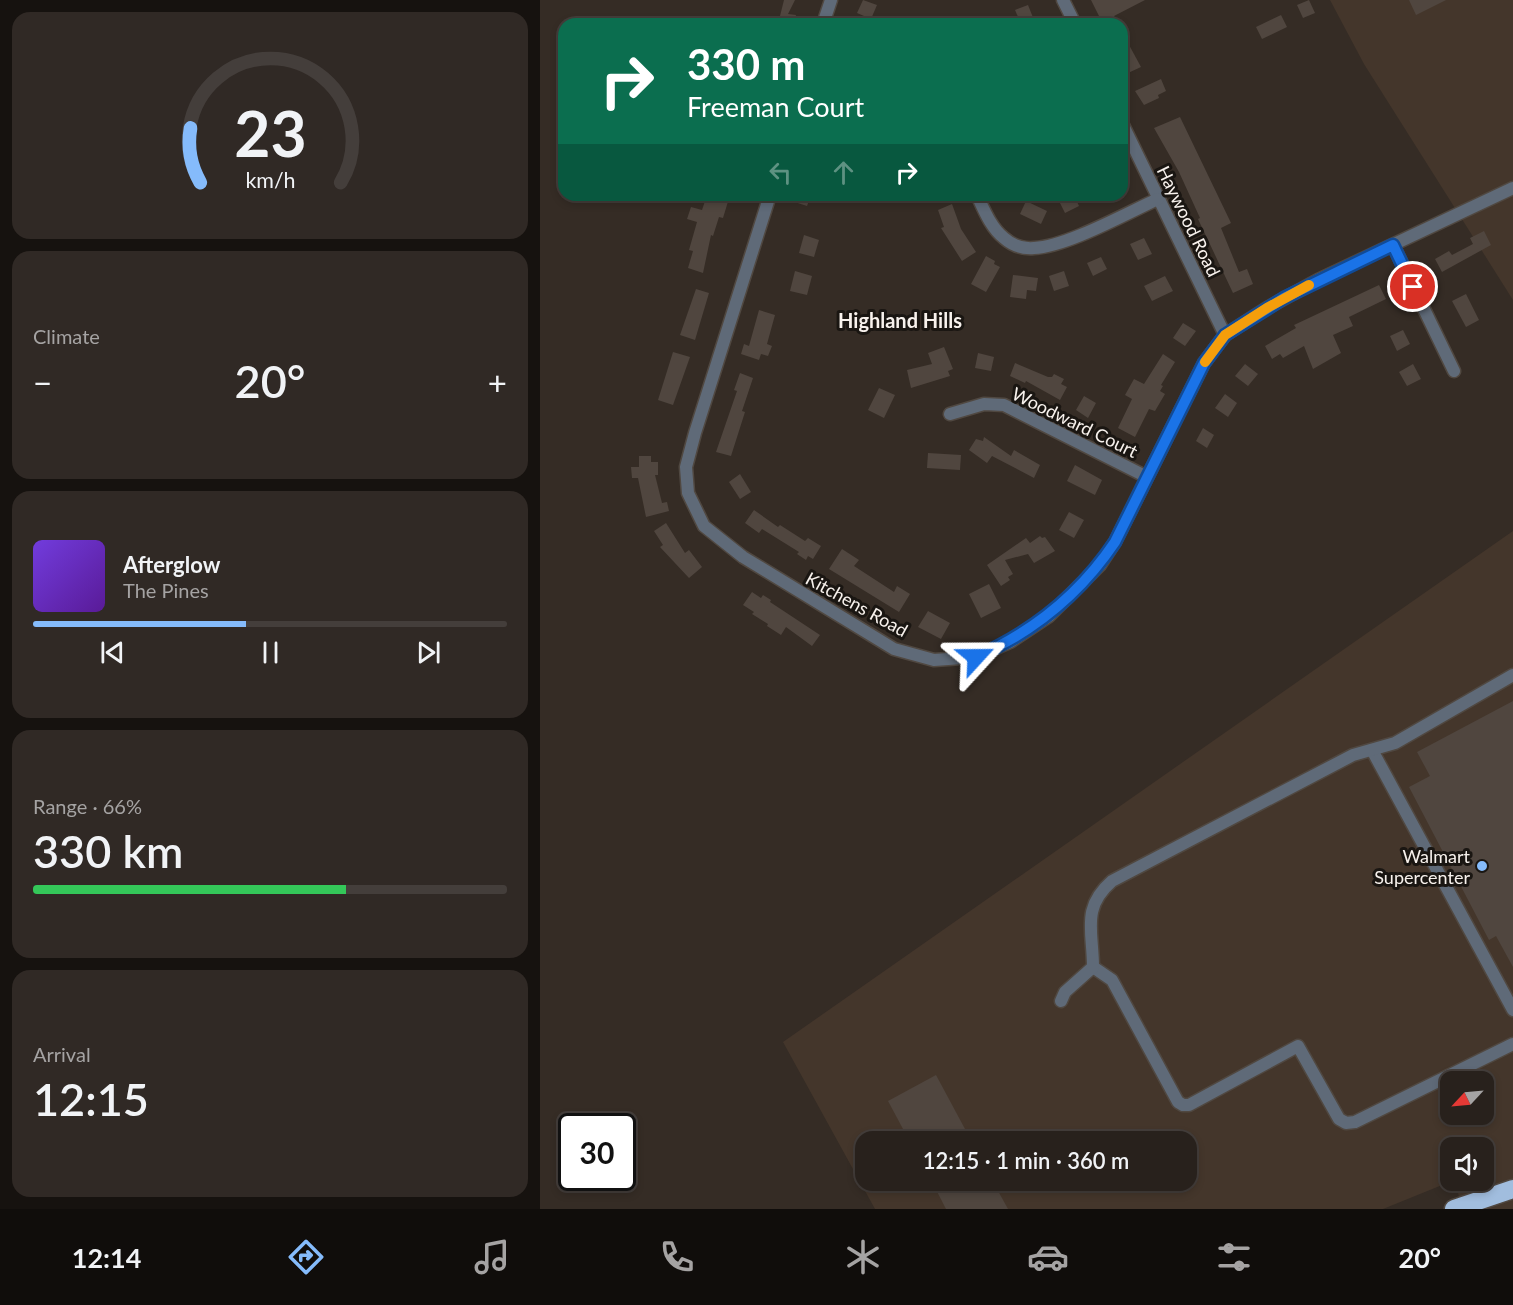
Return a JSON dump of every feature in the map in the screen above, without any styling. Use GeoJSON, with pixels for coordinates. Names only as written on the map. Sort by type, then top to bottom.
{"type":"FeatureCollection","features":[{"type":"Feature","properties":{"kind":"highway"},"geometry":{"type":"LineString","coordinates":[[1454,1209],[1513,1190]]}},
{"type":"Feature","properties":{"kind":"street"},"geometry":{"type":"LineString","coordinates":[[825,18],[831,0]]}},
{"type":"Feature","properties":{"kind":"street"},"geometry":{"type":"LineString","coordinates":[[1063,0],[1072,18]]}},
{"type":"Feature","properties":{"kind":"street","name":"Haywood Road"},"geometry":{"type":"LineString","coordinates":[[1128,136],[1225,335]]}},
{"type":"Feature","properties":{"kind":"street","name":"Kitchens Road"},"geometry":{"type":"LineString","coordinates":[[768,201],[695,433],[686,467],[688,493],[704,526],[743,557],[894,648],[934,660],[976,657],[1010,642],[1048,616],[1100,565],[1115,542],[1204,363],[1225,335],[1287,297],[1513,188]]}},
{"type":"Feature","properties":{"kind":"street"},"geometry":{"type":"LineString","coordinates":[[980,201],[989,220],[1003,238],[1020,247],[1033,249],[1057,244],[1158,199]]}},
{"type":"Feature","properties":{"kind":"street"},"geometry":{"type":"LineString","coordinates":[[1393,245],[1454,371]]}},
{"type":"Feature","properties":{"kind":"street","name":"Woodward Court"},"geometry":{"type":"LineString","coordinates":[[950,414],[984,404],[1004,405],[1148,477]]}},
{"type":"Feature","properties":{"kind":"street"},"geometry":{"type":"LineString","coordinates":[[1093,967],[1090,917],[1093,902],[1100,891],[1112,881],[1353,755],[1395,743],[1513,675]]}},
{"type":"Feature","properties":{"kind":"street"},"geometry":{"type":"LineString","coordinates":[[1371,750],[1513,1010]]}},
{"type":"Feature","properties":{"kind":"street"},"geometry":{"type":"LineString","coordinates":[[1060,1001],[1065,992],[1093,967]]}},
{"type":"Feature","properties":{"kind":"street"},"geometry":{"type":"LineString","coordinates":[[1093,967],[1112,980],[1178,1101],[1183,1105],[1189,1105],[1298,1046],[1339,1119],[1346,1123],[1355,1122],[1513,1044]]}},
{"type":"Feature","properties":{"kind":"shaded area"},"geometry":{"type":"Polygon","coordinates":[[[1330,0],[1513,0],[1513,300],[1364,64],[1330,0]]]}},
{"type":"Feature","properties":{"kind":"shaded area"},"geometry":{"type":"Polygon","coordinates":[[[1513,531],[1513,1209],[1462,1209],[1458,1191],[1494,1191],[1494,1137],[1440,1137],[1440,1186],[1383,1209],[875,1209],[865,1191],[1197,1191],[1197,1131],[855,1131],[855,1173],[783,1042],[1513,531]]]}},
{"type":"Feature","properties":{"kind":"building"},"geometry":{"type":"Polygon","coordinates":[[[784,0],[795,0],[788,14],[796,15],[795,18],[780,18],[784,0]]]}},
{"type":"Feature","properties":{"kind":"building"},"geometry":{"type":"Polygon","coordinates":[[[863,0],[877,5],[871,18],[857,13],[863,0]]]}},
{"type":"Feature","properties":{"kind":"building"},"geometry":{"type":"Polygon","coordinates":[[[1091,0],[1145,0],[1114,16],[1115,18],[1100,18],[1091,0]]]}},
{"type":"Feature","properties":{"kind":"building"},"geometry":{"type":"Polygon","coordinates":[[[1309,0],[1315,13],[1303,18],[1297,5],[1309,0]]]}},
{"type":"Feature","properties":{"kind":"building"},"geometry":{"type":"Polygon","coordinates":[[[1409,0],[1446,0],[1416,15],[1409,0]]]}},
{"type":"Feature","properties":{"kind":"building"},"geometry":{"type":"Polygon","coordinates":[[[1028,5],[1033,18],[1018,18],[1015,10],[1028,5]]]}},
{"type":"Feature","properties":{"kind":"building"},"geometry":{"type":"Polygon","coordinates":[[[1281,15],[1287,27],[1262,39],[1256,27],[1281,15]]]}},
{"type":"Feature","properties":{"kind":"building"},"geometry":{"type":"Polygon","coordinates":[[[1128,43],[1141,67],[1128,73],[1128,43]]]}},
{"type":"Feature","properties":{"kind":"building"},"geometry":{"type":"Polygon","coordinates":[[[1161,79],[1166,91],[1158,95],[1159,98],[1144,105],[1135,91],[1161,79]]]}},
{"type":"Feature","properties":{"kind":"building"},"geometry":{"type":"Polygon","coordinates":[[[1180,117],[1231,223],[1221,228],[1239,272],[1247,269],[1253,284],[1233,293],[1198,219],[1200,218],[1179,172],[1154,128],[1180,117]]]}},
{"type":"Feature","properties":{"kind":"building"},"geometry":{"type":"Polygon","coordinates":[[[705,201],[728,201],[723,218],[719,217],[713,236],[711,235],[703,273],[688,268],[693,251],[689,250],[697,222],[687,219],[691,207],[702,210],[705,201]]]}},
{"type":"Feature","properties":{"kind":"building"},"geometry":{"type":"Polygon","coordinates":[[[791,201],[809,201],[807,206],[791,201]]]}},
{"type":"Feature","properties":{"kind":"building"},"geometry":{"type":"Polygon","coordinates":[[[1026,201],[1047,211],[1041,224],[1020,214],[1026,201]]]}},
{"type":"Feature","properties":{"kind":"building"},"geometry":{"type":"Polygon","coordinates":[[[1059,201],[1077,201],[1079,206],[1065,213],[1059,201]]]}},
{"type":"Feature","properties":{"kind":"building"},"geometry":{"type":"Polygon","coordinates":[[[952,204],[961,229],[976,252],[962,261],[941,228],[944,227],[938,210],[952,204]]]}},
{"type":"Feature","properties":{"kind":"building"},"geometry":{"type":"Polygon","coordinates":[[[1484,231],[1491,245],[1442,272],[1435,259],[1449,251],[1452,255],[1473,244],[1470,238],[1484,231]]]}},
{"type":"Feature","properties":{"kind":"building"},"geometry":{"type":"Polygon","coordinates":[[[804,235],[819,240],[814,257],[799,253],[804,235]]]}},
{"type":"Feature","properties":{"kind":"building"},"geometry":{"type":"Polygon","coordinates":[[[1144,238],[1152,254],[1138,260],[1130,244],[1144,238]]]}},
{"type":"Feature","properties":{"kind":"building"},"geometry":{"type":"Polygon","coordinates":[[[986,256],[1000,267],[986,292],[971,284],[986,256]]]}},
{"type":"Feature","properties":{"kind":"building"},"geometry":{"type":"Polygon","coordinates":[[[1101,257],[1107,269],[1093,276],[1087,263],[1101,257]]]}},
{"type":"Feature","properties":{"kind":"building"},"geometry":{"type":"Polygon","coordinates":[[[795,271],[812,276],[807,295],[790,291],[795,271]]]}},
{"type":"Feature","properties":{"kind":"building"},"geometry":{"type":"Polygon","coordinates":[[[1064,271],[1069,286],[1054,291],[1049,276],[1064,271]]]}},
{"type":"Feature","properties":{"kind":"building"},"geometry":{"type":"Polygon","coordinates":[[[1013,275],[1038,278],[1036,291],[1027,290],[1026,299],[1010,297],[1013,275]]]}},
{"type":"Feature","properties":{"kind":"building"},"geometry":{"type":"Polygon","coordinates":[[[1165,276],[1173,291],[1152,301],[1144,286],[1165,276]]]}},
{"type":"Feature","properties":{"kind":"building"},"geometry":{"type":"Polygon","coordinates":[[[1379,285],[1386,299],[1349,317],[1353,326],[1333,335],[1341,353],[1313,369],[1304,346],[1283,358],[1280,354],[1272,359],[1265,346],[1296,328],[1294,325],[1379,285]]]}},
{"type":"Feature","properties":{"kind":"building"},"geometry":{"type":"Polygon","coordinates":[[[696,289],[709,293],[695,340],[680,335],[696,289]]]}},
{"type":"Feature","properties":{"kind":"building"},"geometry":{"type":"Polygon","coordinates":[[[1466,294],[1479,320],[1466,327],[1452,301],[1466,294]]]}},
{"type":"Feature","properties":{"kind":"building"},"geometry":{"type":"Polygon","coordinates":[[[759,310],[775,315],[767,344],[772,346],[768,356],[761,354],[759,360],[741,354],[744,344],[749,346],[759,310]]]}},
{"type":"Feature","properties":{"kind":"building"},"geometry":{"type":"Polygon","coordinates":[[[1183,323],[1196,331],[1185,346],[1173,338],[1183,323]]]}},
{"type":"Feature","properties":{"kind":"building"},"geometry":{"type":"Polygon","coordinates":[[[1403,330],[1410,344],[1397,351],[1390,336],[1403,330]]]}},
{"type":"Feature","properties":{"kind":"building"},"geometry":{"type":"Polygon","coordinates":[[[944,347],[953,369],[948,371],[950,376],[911,388],[907,370],[932,364],[928,353],[944,347]]]}},
{"type":"Feature","properties":{"kind":"building"},"geometry":{"type":"Polygon","coordinates":[[[673,352],[690,357],[673,405],[658,400],[673,352]]]}},
{"type":"Feature","properties":{"kind":"building"},"geometry":{"type":"Polygon","coordinates":[[[978,353],[994,357],[991,371],[975,368],[978,353]]]}},
{"type":"Feature","properties":{"kind":"building"},"geometry":{"type":"Polygon","coordinates":[[[1163,354],[1175,362],[1161,385],[1163,386],[1160,391],[1165,394],[1155,411],[1149,409],[1135,437],[1118,428],[1132,399],[1125,395],[1134,379],[1144,384],[1163,354]]]}},
{"type":"Feature","properties":{"kind":"building"},"geometry":{"type":"Polygon","coordinates":[[[1015,363],[1048,377],[1054,374],[1064,379],[1061,384],[1067,387],[1060,400],[1026,381],[1025,383],[1010,376],[1015,363]]]}},
{"type":"Feature","properties":{"kind":"building"},"geometry":{"type":"Polygon","coordinates":[[[1245,364],[1258,374],[1248,386],[1235,376],[1245,364]]]}},
{"type":"Feature","properties":{"kind":"building"},"geometry":{"type":"Polygon","coordinates":[[[1413,364],[1421,379],[1407,386],[1399,372],[1413,364]]]}},
{"type":"Feature","properties":{"kind":"building"},"geometry":{"type":"Polygon","coordinates":[[[740,373],[753,378],[731,456],[716,452],[737,391],[734,390],[740,373]]]}},
{"type":"Feature","properties":{"kind":"building"},"geometry":{"type":"Polygon","coordinates":[[[879,388],[895,395],[884,418],[868,410],[879,388]]]}},
{"type":"Feature","properties":{"kind":"building"},"geometry":{"type":"Polygon","coordinates":[[[1225,394],[1237,403],[1228,417],[1215,408],[1225,394]]]}},
{"type":"Feature","properties":{"kind":"building"},"geometry":{"type":"Polygon","coordinates":[[[1084,396],[1096,403],[1088,418],[1076,410],[1084,396]]]}},
{"type":"Feature","properties":{"kind":"building"},"geometry":{"type":"Polygon","coordinates":[[[1203,428],[1214,435],[1207,448],[1196,441],[1203,428]]]}},
{"type":"Feature","properties":{"kind":"building"},"geometry":{"type":"Polygon","coordinates":[[[984,437],[1011,456],[1014,450],[1040,465],[1034,478],[992,456],[987,463],[969,450],[976,439],[983,441],[984,437]]]}},
{"type":"Feature","properties":{"kind":"building"},"geometry":{"type":"Polygon","coordinates":[[[928,453],[961,455],[960,470],[927,468],[928,453]]]}},
{"type":"Feature","properties":{"kind":"building"},"geometry":{"type":"Polygon","coordinates":[[[639,456],[651,456],[651,462],[658,462],[658,475],[655,475],[662,503],[667,502],[669,511],[646,517],[638,478],[632,478],[631,467],[639,467],[639,456]]]}},
{"type":"Feature","properties":{"kind":"building"},"geometry":{"type":"Polygon","coordinates":[[[1075,465],[1102,480],[1095,495],[1067,481],[1075,465]]]}},
{"type":"Feature","properties":{"kind":"building"},"geometry":{"type":"Polygon","coordinates":[[[740,474],[751,492],[740,499],[729,482],[740,474]]]}},
{"type":"Feature","properties":{"kind":"building"},"geometry":{"type":"Polygon","coordinates":[[[754,510],[778,527],[780,525],[805,541],[808,538],[821,546],[813,559],[808,556],[806,560],[797,554],[799,552],[762,529],[759,533],[745,523],[754,510]]]}},
{"type":"Feature","properties":{"kind":"building"},"geometry":{"type":"Polygon","coordinates":[[[1069,512],[1084,520],[1074,538],[1059,530],[1069,512]]]}},
{"type":"Feature","properties":{"kind":"building"},"geometry":{"type":"Polygon","coordinates":[[[666,523],[685,553],[689,550],[702,567],[689,578],[660,547],[663,545],[654,531],[666,523]]]}},
{"type":"Feature","properties":{"kind":"building"},"geometry":{"type":"Polygon","coordinates":[[[1040,536],[1045,537],[1055,551],[1034,563],[1028,554],[1005,560],[1013,574],[1008,577],[1010,580],[1001,586],[987,565],[1026,538],[1030,543],[1040,536]]]}},
{"type":"Feature","properties":{"kind":"building"},"geometry":{"type":"Polygon","coordinates":[[[842,549],[859,560],[854,566],[894,592],[897,586],[910,594],[899,612],[829,569],[842,549]]]}},
{"type":"Feature","properties":{"kind":"building"},"geometry":{"type":"Polygon","coordinates":[[[989,584],[1001,608],[981,618],[969,594],[989,584]]]}},
{"type":"Feature","properties":{"kind":"building"},"geometry":{"type":"Polygon","coordinates":[[[752,592],[761,598],[763,595],[771,600],[770,602],[820,635],[812,646],[786,627],[781,635],[752,614],[754,612],[743,605],[752,592]]]}},
{"type":"Feature","properties":{"kind":"building"},"geometry":{"type":"Polygon","coordinates":[[[928,611],[950,623],[941,639],[918,627],[928,611]]]}},
{"type":"Feature","properties":{"kind":"building","name":"Walmart Supercenter"},"geometry":{"type":"Polygon","coordinates":[[[1513,701],[1513,967],[1496,936],[1489,940],[1409,787],[1430,776],[1417,752],[1513,701]]]}},
{"type":"Feature","properties":{"kind":"building"},"geometry":{"type":"Polygon","coordinates":[[[936,1075],[966,1131],[904,1131],[888,1101],[936,1075]]]}},
{"type":"Feature","properties":{"kind":"building"},"geometry":{"type":"Polygon","coordinates":[[[937,1191],[998,1191],[1008,1209],[946,1209],[937,1191]]]}},
{"type":"Feature","properties":{"kind":"slow traffic"},"geometry":{"type":"LineString","coordinates":[[1205,362],[1225,335],[1309,285]]}},
{"type":"Feature","properties":{"kind":"place","name":"Walmart Supercenter"},"geometry":{"type":"Point","coordinates":[1482,866]}},
{"type":"Feature","properties":{"kind":"district","name":"Highland Hills"},"geometry":{"type":"Point","coordinates":[900,320]}},
{"type":"Feature","properties":{"kind":"route"},"geometry":{"type":"LineString","coordinates":[[976,657],[1010,642],[1048,616],[1100,565],[1115,542],[1204,363],[1225,335],[1284,298],[1393,245],[1413,287]]}}]}
